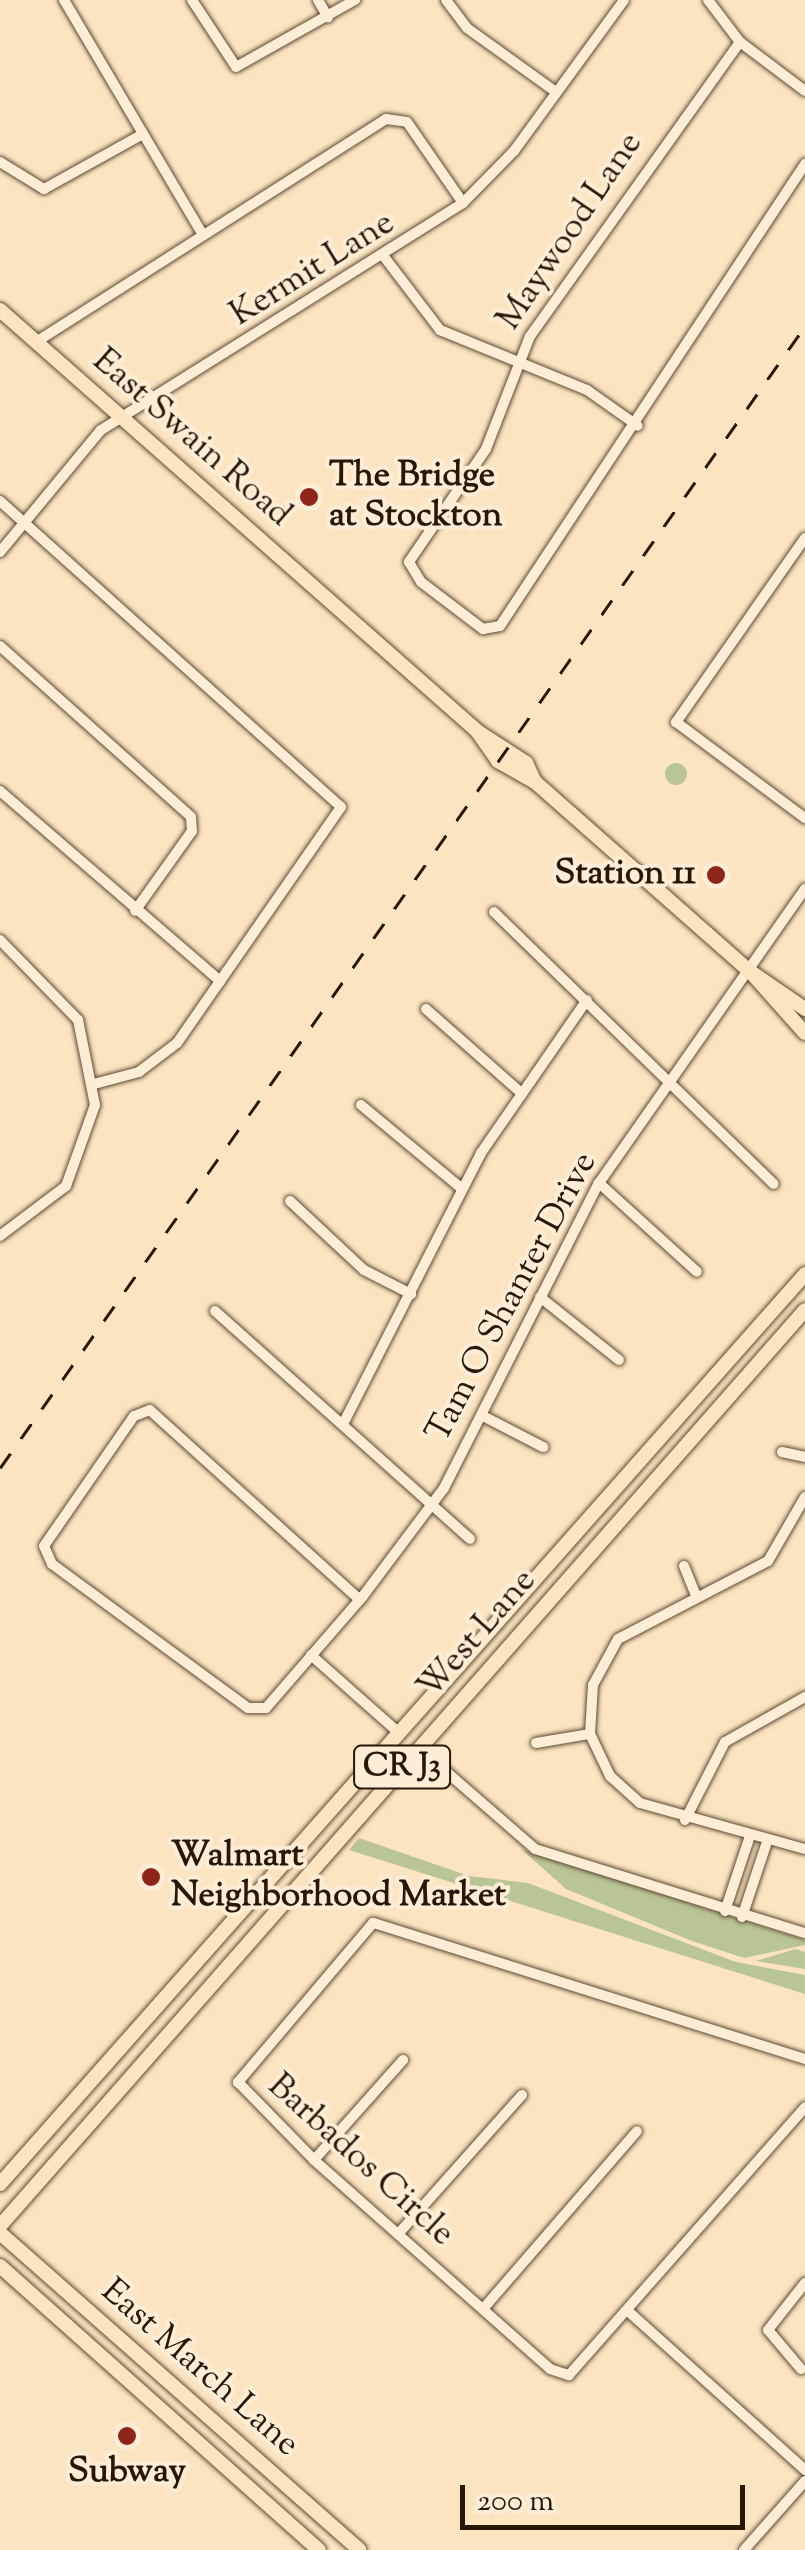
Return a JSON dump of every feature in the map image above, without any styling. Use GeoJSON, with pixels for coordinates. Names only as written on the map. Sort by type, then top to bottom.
{"type":"FeatureCollection","features":[{"type":"Feature","properties":{"kind":"main road","name":"East Swain Road"},"geometry":{"type":"LineString","coordinates":[[0,310],[477,731],[526,763],[535,782],[748,970],[805,1033]]}},
{"type":"Feature","properties":{"kind":"main road","name":"East Swain Road"},"geometry":{"type":"LineString","coordinates":[[748,970],[805,1008]]}},
{"type":"Feature","properties":{"kind":"main road","name":"West Lane"},"geometry":{"type":"LineString","coordinates":[[0,2184],[805,1274]]}},
{"type":"Feature","properties":{"kind":"main road","name":"West Lane"},"geometry":{"type":"LineString","coordinates":[[0,2230],[805,1310]]}},
{"type":"Feature","properties":{"kind":"main road","name":"East March Lane"},"geometry":{"type":"LineString","coordinates":[[0,2230],[359,2550]]}},
{"type":"Feature","properties":{"kind":"main road","name":"East March Lane"},"geometry":{"type":"LineString","coordinates":[[0,2266],[320,2550]]}},
{"type":"Feature","properties":{"kind":"street"},"geometry":{"type":"LineString","coordinates":[[64,0],[202,233]]}},
{"type":"Feature","properties":{"kind":"street"},"geometry":{"type":"LineString","coordinates":[[192,0],[236,67],[355,0]]}},
{"type":"Feature","properties":{"kind":"street"},"geometry":{"type":"LineString","coordinates":[[318,0],[328,17]]}},
{"type":"Feature","properties":{"kind":"street"},"geometry":{"type":"LineString","coordinates":[[446,0],[466,28],[556,92]]}},
{"type":"Feature","properties":{"kind":"street","name":"Kermit Lane"},"geometry":{"type":"LineString","coordinates":[[0,552],[101,430],[385,258],[463,203],[556,92],[624,0]]}},
{"type":"Feature","properties":{"kind":"street"},"geometry":{"type":"LineString","coordinates":[[708,0],[740,42],[805,91]]}},
{"type":"Feature","properties":{"kind":"street","name":"Maywood Lane"},"geometry":{"type":"LineString","coordinates":[[638,426],[504,622],[488,630],[409,567],[486,449],[519,362],[542,316],[740,42]]}},
{"type":"Feature","properties":{"kind":"street"},"geometry":{"type":"LineString","coordinates":[[36,342],[202,233],[394,117],[407,122],[463,203]]}},
{"type":"Feature","properties":{"kind":"street"},"geometry":{"type":"LineString","coordinates":[[0,162],[26,184],[51,187],[143,134]]}},
{"type":"Feature","properties":{"kind":"street"},"geometry":{"type":"LineString","coordinates":[[385,258],[440,330],[588,390],[638,426],[805,164]]}},
{"type":"Feature","properties":{"kind":"street"},"geometry":{"type":"LineString","coordinates":[[0,500],[341,807],[220,981],[159,1059],[94,1084]]}},
{"type":"Feature","properties":{"kind":"street"},"geometry":{"type":"LineString","coordinates":[[805,538],[676,722],[805,818]]}},
{"type":"Feature","properties":{"kind":"street"},"geometry":{"type":"LineString","coordinates":[[0,646],[193,822],[135,911]]}},
{"type":"Feature","properties":{"kind":"street"},"geometry":{"type":"LineString","coordinates":[[0,791],[220,981]]}},
{"type":"Feature","properties":{"kind":"street","name":"Tam O Shanter Drive"},"geometry":{"type":"LineString","coordinates":[[360,1600],[153,1411],[138,1412],[45,1555],[252,1711],[266,1708],[360,1600],[431,1506],[484,1416],[599,1183],[805,890]]}},
{"type":"Feature","properties":{"kind":"street"},"geometry":{"type":"LineString","coordinates":[[494,912],[588,1000],[666,1085],[774,1184]]}},
{"type":"Feature","properties":{"kind":"street"},"geometry":{"type":"LineString","coordinates":[[0,940],[70,1008],[94,1084],[91,1133],[74,1174],[43,1210],[0,1236]]}},
{"type":"Feature","properties":{"kind":"street"},"geometry":{"type":"LineString","coordinates":[[343,1424],[462,1189],[519,1092],[588,1000]]}},
{"type":"Feature","properties":{"kind":"street"},"geometry":{"type":"LineString","coordinates":[[426,1009],[519,1092]]}},
{"type":"Feature","properties":{"kind":"street"},"geometry":{"type":"LineString","coordinates":[[361,1105],[462,1189]]}},
{"type":"Feature","properties":{"kind":"street"},"geometry":{"type":"LineString","coordinates":[[599,1183],[697,1272]]}},
{"type":"Feature","properties":{"kind":"street"},"geometry":{"type":"LineString","coordinates":[[290,1202],[358,1265],[411,1294]]}},
{"type":"Feature","properties":{"kind":"street"},"geometry":{"type":"LineString","coordinates":[[540,1297],[620,1360]]}},
{"type":"Feature","properties":{"kind":"street"},"geometry":{"type":"LineString","coordinates":[[215,1310],[470,1539]]}},
{"type":"Feature","properties":{"kind":"street"},"geometry":{"type":"LineString","coordinates":[[484,1416],[543,1447]]}},
{"type":"Feature","properties":{"kind":"street"},"geometry":{"type":"LineString","coordinates":[[782,1452],[805,1457]]}},
{"type":"Feature","properties":{"kind":"street"},"geometry":{"type":"LineString","coordinates":[[805,1497],[768,1560],[648,1616],[612,1647],[593,1686],[590,1734],[624,1791],[685,1820],[766,1844],[805,1849]]}},
{"type":"Feature","properties":{"kind":"street"},"geometry":{"type":"LineString","coordinates":[[684,1566],[696,1596]]}},
{"type":"Feature","properties":{"kind":"street"},"geometry":{"type":"LineString","coordinates":[[311,1655],[398,1732]]}},
{"type":"Feature","properties":{"kind":"street"},"geometry":{"type":"LineString","coordinates":[[685,1820],[725,1742],[805,1697]]}},
{"type":"Feature","properties":{"kind":"street"},"geometry":{"type":"LineString","coordinates":[[536,1743],[590,1734]]}},
{"type":"Feature","properties":{"kind":"street"},"geometry":{"type":"LineString","coordinates":[[418,1748],[535,1848],[742,1917],[805,1933]]}},
{"type":"Feature","properties":{"kind":"street"},"geometry":{"type":"LineString","coordinates":[[725,1911],[749,1839]]}},
{"type":"Feature","properties":{"kind":"street"},"geometry":{"type":"LineString","coordinates":[[742,1917],[766,1844]]}},
{"type":"Feature","properties":{"kind":"street","name":"Barbados Circle"},"geometry":{"type":"LineString","coordinates":[[805,2059],[373,1923],[239,2073],[242,2094],[314,2160],[483,2309],[569,2375],[630,2312],[805,2107]]}},
{"type":"Feature","properties":{"kind":"street"},"geometry":{"type":"LineString","coordinates":[[314,2160],[403,2060]]}},
{"type":"Feature","properties":{"kind":"street"},"geometry":{"type":"LineString","coordinates":[[399,2234],[522,2095]]}},
{"type":"Feature","properties":{"kind":"street"},"geometry":{"type":"LineString","coordinates":[[483,2309],[638,2131]]}},
{"type":"Feature","properties":{"kind":"street"},"geometry":{"type":"LineString","coordinates":[[801,2369],[768,2330],[805,2283]]}},
{"type":"Feature","properties":{"kind":"street"},"geometry":{"type":"LineString","coordinates":[[630,2312],[805,2470]]}},
{"type":"Feature","properties":{"kind":"street"},"geometry":{"type":"LineString","coordinates":[[744,2550],[805,2480]]}},
{"type":"Feature","properties":{"kind":"green space"},"geometry":{"type":"Polygon","coordinates":[[[676,763],[684,766],[684,782],[676,785],[668,782],[665,774],[668,766],[676,763]]]}},
{"type":"Feature","properties":{"kind":"green space"},"geometry":{"type":"Polygon","coordinates":[[[359,1838],[469,1876],[528,1883],[736,1962],[805,1975],[805,1994],[349,1850],[359,1838]]]}},
{"type":"Feature","properties":{"kind":"green space"},"geometry":{"type":"Polygon","coordinates":[[[521,1849],[805,1940],[805,1945],[744,1958],[692,1941],[566,1889],[521,1849]]]}},
{"type":"Feature","properties":{"kind":"green space"},"geometry":{"type":"Polygon","coordinates":[[[795,1949],[805,1952],[805,1969],[756,1961],[795,1949]]]}},
{"type":"Feature","properties":{"kind":"railway"},"geometry":{"type":"LineString","coordinates":[[0,1468],[805,326]]}},
{"type":"Feature","properties":{"kind":"place","name":"The Bridge at Stockton"},"geometry":{"type":"Point","coordinates":[309,497]}},
{"type":"Feature","properties":{"kind":"place","name":"Station 11"},"geometry":{"type":"Point","coordinates":[716,875]}},
{"type":"Feature","properties":{"kind":"place","name":"Walmart Neighborhood Market"},"geometry":{"type":"Point","coordinates":[151,1877]}},
{"type":"Feature","properties":{"kind":"place","name":"Subway"},"geometry":{"type":"Point","coordinates":[127,2436]}}]}
